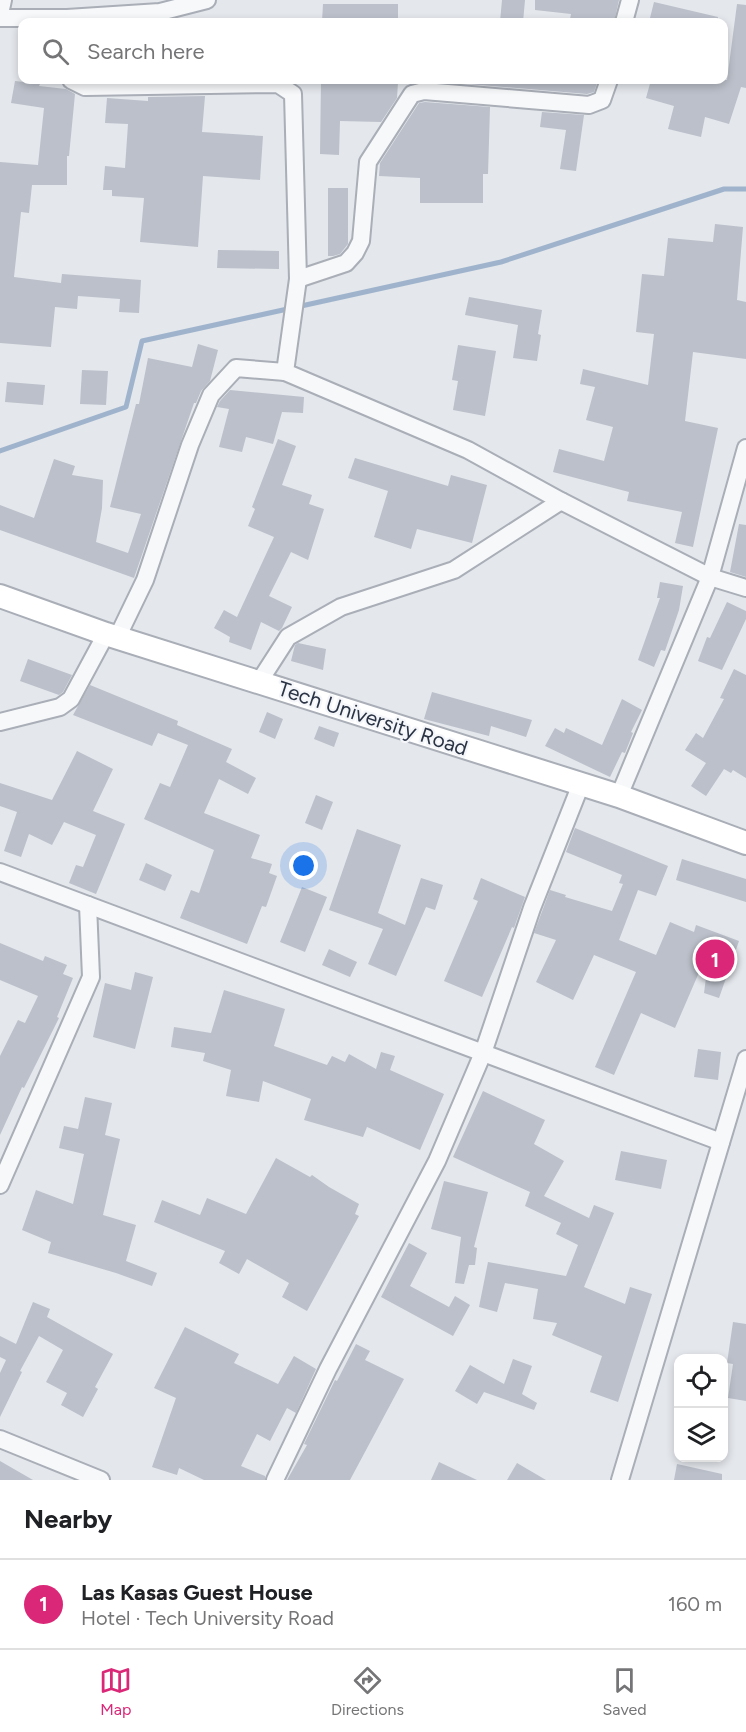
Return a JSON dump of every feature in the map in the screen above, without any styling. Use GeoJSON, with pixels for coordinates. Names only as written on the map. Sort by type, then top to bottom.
{"type":"FeatureCollection","features":[{"type":"Feature","properties":{"kind":"street"},"geometry":{"type":"LineString","coordinates":[[3,0],[0,16],[18,20]]}},
{"type":"Feature","properties":{"kind":"street"},"geometry":{"type":"LineString","coordinates":[[67,18],[160,12],[207,0]]}},
{"type":"Feature","properties":{"kind":"street"},"geometry":{"type":"LineString","coordinates":[[625,18],[630,0]]}},
{"type":"Feature","properties":{"kind":"street"},"geometry":{"type":"LineString","coordinates":[[79,84],[85,87],[278,84],[293,94],[298,279],[285,372]]}},
{"type":"Feature","properties":{"kind":"street"},"geometry":{"type":"LineString","coordinates":[[298,279],[346,263],[355,253],[362,241],[368,162],[412,94],[424,91],[589,105],[602,100],[608,84]]}},
{"type":"Feature","properties":{"kind":"street"},"geometry":{"type":"LineString","coordinates":[[0,722],[60,707],[70,699],[145,580],[190,445],[212,395],[236,368],[285,372],[468,450],[561,501],[710,577],[746,588]]}},
{"type":"Feature","properties":{"kind":"street"},"geometry":{"type":"LineString","coordinates":[[619,796],[710,577],[746,448]]}},
{"type":"Feature","properties":{"kind":"street"},"geometry":{"type":"LineString","coordinates":[[259,682],[288,637],[341,607],[454,570],[561,501]]}},
{"type":"Feature","properties":{"kind":"street","name":"Tech University Road"},"geometry":{"type":"LineString","coordinates":[[0,596],[111,636],[619,796],[746,843]]}},
{"type":"Feature","properties":{"kind":"street"},"geometry":{"type":"LineString","coordinates":[[275,1480],[328,1369],[437,1161],[483,1053],[532,908],[581,784]]}},
{"type":"Feature","properties":{"kind":"street"},"geometry":{"type":"LineString","coordinates":[[0,873],[721,1142]]}},
{"type":"Feature","properties":{"kind":"street"},"geometry":{"type":"LineString","coordinates":[[0,1185],[91,977],[88,905]]}},
{"type":"Feature","properties":{"kind":"street"},"geometry":{"type":"LineString","coordinates":[[620,1480],[746,1059]]}},
{"type":"Feature","properties":{"kind":"street"},"geometry":{"type":"LineString","coordinates":[[0,1439],[101,1480]]}},
{"type":"Feature","properties":{"kind":"building"},"geometry":{"type":"Polygon","coordinates":[[[502,0],[525,0],[523,18],[500,18],[502,0]]]}},
{"type":"Feature","properties":{"kind":"building"},"geometry":{"type":"Polygon","coordinates":[[[535,0],[619,0],[615,18],[570,18],[571,14],[535,10],[535,0]]]}},
{"type":"Feature","properties":{"kind":"building"},"geometry":{"type":"Polygon","coordinates":[[[654,2],[718,17],[718,18],[650,18],[654,2]]]}},
{"type":"Feature","properties":{"kind":"building"},"geometry":{"type":"Polygon","coordinates":[[[323,4],[398,4],[398,18],[322,18],[323,4]]]}},
{"type":"Feature","properties":{"kind":"building"},"geometry":{"type":"Polygon","coordinates":[[[737,4],[746,5],[746,88],[741,87],[729,124],[705,117],[701,137],[668,129],[674,106],[646,98],[650,84],[728,84],[737,4]]]}},
{"type":"Feature","properties":{"kind":"building"},"geometry":{"type":"Polygon","coordinates":[[[15,81],[18,81],[18,84],[40,84],[39,86],[66,89],[75,94],[69,156],[67,156],[67,185],[32,185],[29,213],[21,212],[14,277],[61,283],[62,274],[141,280],[139,313],[119,312],[120,299],[78,296],[77,309],[55,307],[51,347],[0,343],[0,162],[38,165],[44,108],[11,103],[15,81]]]}},
{"type":"Feature","properties":{"kind":"building"},"geometry":{"type":"Polygon","coordinates":[[[321,84],[398,84],[397,98],[381,122],[340,121],[339,155],[320,154],[321,84]]]}},
{"type":"Feature","properties":{"kind":"building"},"geometry":{"type":"Polygon","coordinates":[[[468,84],[597,84],[594,92],[587,94],[468,84]]]}},
{"type":"Feature","properties":{"kind":"building"},"geometry":{"type":"Polygon","coordinates":[[[205,96],[202,132],[263,136],[260,180],[203,176],[198,247],[140,242],[144,198],[112,196],[112,190],[103,190],[105,166],[125,168],[128,124],[105,123],[107,98],[148,101],[148,97],[205,96]]]}},
{"type":"Feature","properties":{"kind":"building"},"geometry":{"type":"Polygon","coordinates":[[[419,103],[490,107],[488,174],[483,174],[483,203],[420,203],[420,178],[379,176],[380,163],[419,103]]]}},
{"type":"Feature","properties":{"kind":"building"},"geometry":{"type":"Polygon","coordinates":[[[542,112],[584,115],[576,171],[560,169],[566,130],[540,127],[542,112]]]}},
{"type":"Feature","properties":{"kind":"building"},"geometry":{"type":"Polygon","coordinates":[[[328,188],[348,188],[348,244],[340,254],[333,256],[328,256],[328,188]]]}},
{"type":"Feature","properties":{"kind":"building"},"geometry":{"type":"Polygon","coordinates":[[[715,224],[743,227],[737,300],[746,302],[746,359],[693,352],[685,421],[718,428],[693,547],[675,543],[682,512],[627,501],[629,492],[553,472],[559,449],[604,461],[613,427],[586,420],[595,387],[580,384],[583,369],[648,385],[654,334],[636,332],[642,274],[664,276],[668,238],[713,242],[715,224]]]}},
{"type":"Feature","properties":{"kind":"building"},"geometry":{"type":"Polygon","coordinates":[[[218,250],[279,251],[279,269],[217,268],[218,250]]]}},
{"type":"Feature","properties":{"kind":"building"},"geometry":{"type":"Polygon","coordinates":[[[469,297],[542,310],[537,361],[513,358],[518,325],[465,315],[469,297]]]}},
{"type":"Feature","properties":{"kind":"building"},"geometry":{"type":"Polygon","coordinates":[[[198,344],[218,350],[210,381],[194,403],[134,578],[0,530],[0,505],[34,518],[54,459],[75,466],[72,475],[103,480],[102,508],[96,542],[128,553],[141,514],[110,507],[136,404],[139,404],[148,358],[192,367],[198,344]]]}},
{"type":"Feature","properties":{"kind":"building"},"geometry":{"type":"Polygon","coordinates":[[[458,345],[496,351],[485,416],[453,410],[458,381],[452,380],[458,345]]]}},
{"type":"Feature","properties":{"kind":"building"},"geometry":{"type":"Polygon","coordinates":[[[82,370],[108,371],[106,405],[80,404],[82,370]]]}},
{"type":"Feature","properties":{"kind":"building"},"geometry":{"type":"Polygon","coordinates":[[[7,382],[45,385],[43,405],[5,402],[7,382]]]}},
{"type":"Feature","properties":{"kind":"building"},"geometry":{"type":"Polygon","coordinates":[[[230,390],[304,397],[303,413],[282,412],[273,444],[246,437],[242,452],[219,447],[229,409],[217,407],[230,390]]]}},
{"type":"Feature","properties":{"kind":"building"},"geometry":{"type":"Polygon","coordinates":[[[278,439],[296,446],[282,485],[312,495],[309,504],[324,509],[308,560],[291,552],[269,596],[292,607],[282,628],[279,631],[261,622],[251,650],[229,642],[230,637],[214,628],[224,610],[237,617],[274,537],[248,526],[255,509],[252,507],[278,439]]]}},
{"type":"Feature","properties":{"kind":"building"},"geometry":{"type":"Polygon","coordinates":[[[355,458],[448,486],[451,475],[487,485],[472,543],[417,529],[411,549],[374,537],[388,491],[348,478],[355,458]]]}},
{"type":"Feature","properties":{"kind":"building"},"geometry":{"type":"Polygon","coordinates":[[[739,524],[746,525],[746,577],[730,572],[739,524]]]}},
{"type":"Feature","properties":{"kind":"building"},"geometry":{"type":"Polygon","coordinates":[[[660,582],[683,586],[679,610],[665,651],[661,650],[654,667],[638,660],[660,598],[657,598],[660,582]]]}},
{"type":"Feature","properties":{"kind":"building"},"geometry":{"type":"Polygon","coordinates":[[[727,602],[746,611],[746,619],[722,670],[698,661],[707,637],[710,638],[727,602]]]}},
{"type":"Feature","properties":{"kind":"building"},"geometry":{"type":"Polygon","coordinates":[[[298,643],[326,649],[323,670],[291,661],[295,645],[298,643]]]}},
{"type":"Feature","properties":{"kind":"building"},"geometry":{"type":"Polygon","coordinates":[[[28,659],[72,675],[63,692],[59,695],[20,681],[28,659]]]}},
{"type":"Feature","properties":{"kind":"building"},"geometry":{"type":"Polygon","coordinates":[[[734,669],[746,675],[746,778],[733,770],[731,773],[724,769],[706,796],[691,786],[706,763],[685,750],[696,733],[703,738],[724,699],[720,698],[734,669]]]}},
{"type":"Feature","properties":{"kind":"building"},"geometry":{"type":"Polygon","coordinates":[[[90,685],[178,721],[177,725],[232,749],[226,762],[256,778],[248,794],[219,779],[204,813],[260,835],[251,858],[272,864],[269,873],[277,876],[266,907],[262,906],[247,944],[180,918],[191,890],[199,893],[214,850],[144,819],[160,783],[170,787],[188,745],[158,733],[152,746],[73,715],[90,685]]]}},
{"type":"Feature","properties":{"kind":"building"},"geometry":{"type":"Polygon","coordinates":[[[432,692],[532,720],[526,737],[491,726],[489,736],[424,719],[432,692]]]}},
{"type":"Feature","properties":{"kind":"building"},"geometry":{"type":"Polygon","coordinates":[[[622,699],[642,710],[631,732],[633,733],[625,753],[622,752],[610,777],[545,746],[555,728],[564,733],[566,728],[602,745],[622,699]]]}},
{"type":"Feature","properties":{"kind":"building"},"geometry":{"type":"Polygon","coordinates":[[[267,712],[283,719],[275,739],[259,732],[267,712]]]}},
{"type":"Feature","properties":{"kind":"building"},"geometry":{"type":"Polygon","coordinates":[[[319,726],[339,733],[334,747],[314,739],[319,726]]]}},
{"type":"Feature","properties":{"kind":"building"},"geometry":{"type":"Polygon","coordinates":[[[77,751],[113,769],[93,811],[125,824],[96,894],[69,883],[76,865],[83,867],[96,835],[64,822],[52,845],[29,834],[21,857],[4,851],[17,812],[0,806],[0,783],[52,800],[77,751]]]}},
{"type":"Feature","properties":{"kind":"building"},"geometry":{"type":"Polygon","coordinates":[[[316,795],[333,802],[322,830],[305,823],[316,795]]]}},
{"type":"Feature","properties":{"kind":"building"},"geometry":{"type":"Polygon","coordinates":[[[575,828],[668,866],[656,896],[638,890],[619,940],[656,955],[670,922],[694,932],[696,925],[739,941],[719,998],[704,993],[710,947],[675,1028],[641,1013],[614,1075],[595,1067],[636,972],[594,955],[573,1000],[536,982],[556,940],[534,933],[550,890],[566,895],[565,897],[612,911],[623,884],[619,883],[622,875],[566,852],[575,828]]]}},
{"type":"Feature","properties":{"kind":"building"},"geometry":{"type":"Polygon","coordinates":[[[357,829],[401,845],[378,913],[405,925],[421,878],[443,885],[435,910],[426,907],[396,976],[368,964],[383,929],[329,910],[357,829]]]}},
{"type":"Feature","properties":{"kind":"building"},"geometry":{"type":"Polygon","coordinates":[[[682,859],[746,879],[746,902],[676,880],[682,859]]]}},
{"type":"Feature","properties":{"kind":"building"},"geometry":{"type":"Polygon","coordinates":[[[146,863],[172,875],[165,891],[139,880],[146,863]]]}},
{"type":"Feature","properties":{"kind":"building"},"geometry":{"type":"Polygon","coordinates":[[[481,878],[525,897],[514,928],[512,927],[482,997],[444,981],[478,901],[473,899],[481,878]]]}},
{"type":"Feature","properties":{"kind":"building"},"geometry":{"type":"Polygon","coordinates":[[[302,887],[327,897],[305,952],[280,942],[302,887]]]}},
{"type":"Feature","properties":{"kind":"building"},"geometry":{"type":"Polygon","coordinates":[[[0,943],[43,961],[45,956],[67,965],[63,974],[73,978],[57,1017],[59,1018],[24,1088],[22,1087],[0,1135],[0,1056],[18,1020],[25,1023],[38,996],[0,980],[0,943]]]}},
{"type":"Feature","properties":{"kind":"building"},"geometry":{"type":"Polygon","coordinates":[[[329,949],[357,962],[350,977],[322,965],[329,949]]]}},
{"type":"Feature","properties":{"kind":"building"},"geometry":{"type":"Polygon","coordinates":[[[135,972],[153,977],[135,1049],[93,1037],[105,983],[131,990],[135,972]]]}},
{"type":"Feature","properties":{"kind":"building"},"geometry":{"type":"Polygon","coordinates":[[[224,990],[285,1009],[274,1046],[327,1065],[332,1056],[345,1062],[349,1054],[376,1069],[381,1052],[395,1056],[390,1070],[444,1094],[420,1150],[367,1127],[363,1137],[304,1120],[311,1099],[263,1081],[259,1102],[226,1096],[231,1070],[203,1061],[205,1053],[171,1047],[174,1027],[211,1033],[224,990]]]}},
{"type":"Feature","properties":{"kind":"building"},"geometry":{"type":"Polygon","coordinates":[[[698,1049],[721,1052],[718,1080],[694,1077],[698,1049]]]}},
{"type":"Feature","properties":{"kind":"building"},"geometry":{"type":"Polygon","coordinates":[[[483,1091],[545,1120],[534,1144],[564,1161],[544,1196],[589,1218],[594,1205],[614,1213],[584,1287],[625,1304],[630,1287],[652,1294],[618,1402],[590,1392],[602,1356],[552,1335],[557,1323],[533,1319],[538,1289],[505,1283],[497,1312],[479,1307],[488,1262],[566,1276],[578,1245],[556,1234],[561,1223],[525,1206],[530,1192],[453,1157],[483,1091]]]}},
{"type":"Feature","properties":{"kind":"building"},"geometry":{"type":"Polygon","coordinates":[[[85,1097],[112,1103],[105,1135],[120,1139],[103,1215],[136,1225],[126,1261],[157,1273],[152,1286],[48,1253],[51,1242],[22,1230],[36,1190],[73,1204],[84,1154],[59,1148],[64,1126],[78,1129],[85,1097]]]}},
{"type":"Feature","properties":{"kind":"building"},"geometry":{"type":"Polygon","coordinates":[[[621,1151],[667,1160],[661,1189],[615,1180],[621,1151]]]}},
{"type":"Feature","properties":{"kind":"building"},"geometry":{"type":"Polygon","coordinates":[[[276,1158],[310,1177],[312,1175],[359,1204],[355,1214],[359,1216],[307,1311],[282,1297],[289,1283],[247,1259],[239,1274],[219,1263],[225,1251],[154,1222],[162,1200],[200,1215],[207,1198],[246,1214],[276,1158]]]}},
{"type":"Feature","properties":{"kind":"building"},"geometry":{"type":"Polygon","coordinates":[[[444,1181],[488,1192],[474,1247],[477,1248],[475,1265],[469,1265],[464,1284],[455,1283],[461,1237],[431,1229],[444,1181]]]}},
{"type":"Feature","properties":{"kind":"building"},"geometry":{"type":"Polygon","coordinates":[[[409,1243],[427,1253],[410,1286],[449,1307],[455,1296],[470,1305],[453,1336],[381,1297],[409,1243]]]}},
{"type":"Feature","properties":{"kind":"building"},"geometry":{"type":"Polygon","coordinates":[[[33,1302],[50,1309],[47,1317],[113,1354],[95,1387],[98,1389],[83,1417],[61,1405],[67,1393],[46,1382],[63,1350],[39,1336],[20,1371],[22,1372],[0,1417],[0,1373],[6,1360],[0,1357],[0,1336],[16,1344],[33,1302]]]}},
{"type":"Feature","properties":{"kind":"building"},"geometry":{"type":"Polygon","coordinates":[[[733,1322],[746,1324],[746,1401],[728,1398],[733,1364],[728,1363],[733,1322]]]}},
{"type":"Feature","properties":{"kind":"building"},"geometry":{"type":"Polygon","coordinates":[[[185,1327],[239,1354],[234,1363],[278,1384],[294,1356],[316,1369],[296,1413],[287,1408],[270,1441],[257,1434],[241,1466],[265,1476],[265,1480],[204,1480],[179,1468],[177,1475],[152,1467],[176,1398],[154,1388],[185,1327]]]}},
{"type":"Feature","properties":{"kind":"building"},"geometry":{"type":"Polygon","coordinates":[[[356,1344],[370,1351],[365,1360],[404,1379],[350,1480],[287,1480],[307,1445],[304,1444],[335,1380],[337,1381],[356,1344]]]}},
{"type":"Feature","properties":{"kind":"building"},"geometry":{"type":"Polygon","coordinates":[[[513,1359],[532,1366],[522,1394],[537,1403],[534,1410],[484,1392],[477,1404],[455,1391],[470,1365],[504,1384],[513,1359]]]}},
{"type":"Feature","properties":{"kind":"building"},"geometry":{"type":"Polygon","coordinates":[[[0,1461],[33,1480],[0,1480],[0,1461]]]}},
{"type":"Feature","properties":{"kind":"building"},"geometry":{"type":"Polygon","coordinates":[[[439,1462],[477,1480],[431,1480],[439,1462]]]}},
{"type":"Feature","properties":{"kind":"building"},"geometry":{"type":"Polygon","coordinates":[[[517,1463],[546,1480],[507,1480],[517,1463]]]}},
{"type":"Feature","properties":{"kind":"building"},"geometry":{"type":"Polygon","coordinates":[[[677,1464],[722,1474],[722,1480],[674,1480],[677,1464]]]}},
{"type":"Feature","properties":{"kind":"waterway"},"geometry":{"type":"LineString","coordinates":[[0,451],[126,407],[142,341],[501,262],[724,189],[746,189]]}},
{"type":"Feature","properties":{"kind":"place","name":"Las Kasas Guest House"},"geometry":{"type":"Point","coordinates":[715,959]}}]}
